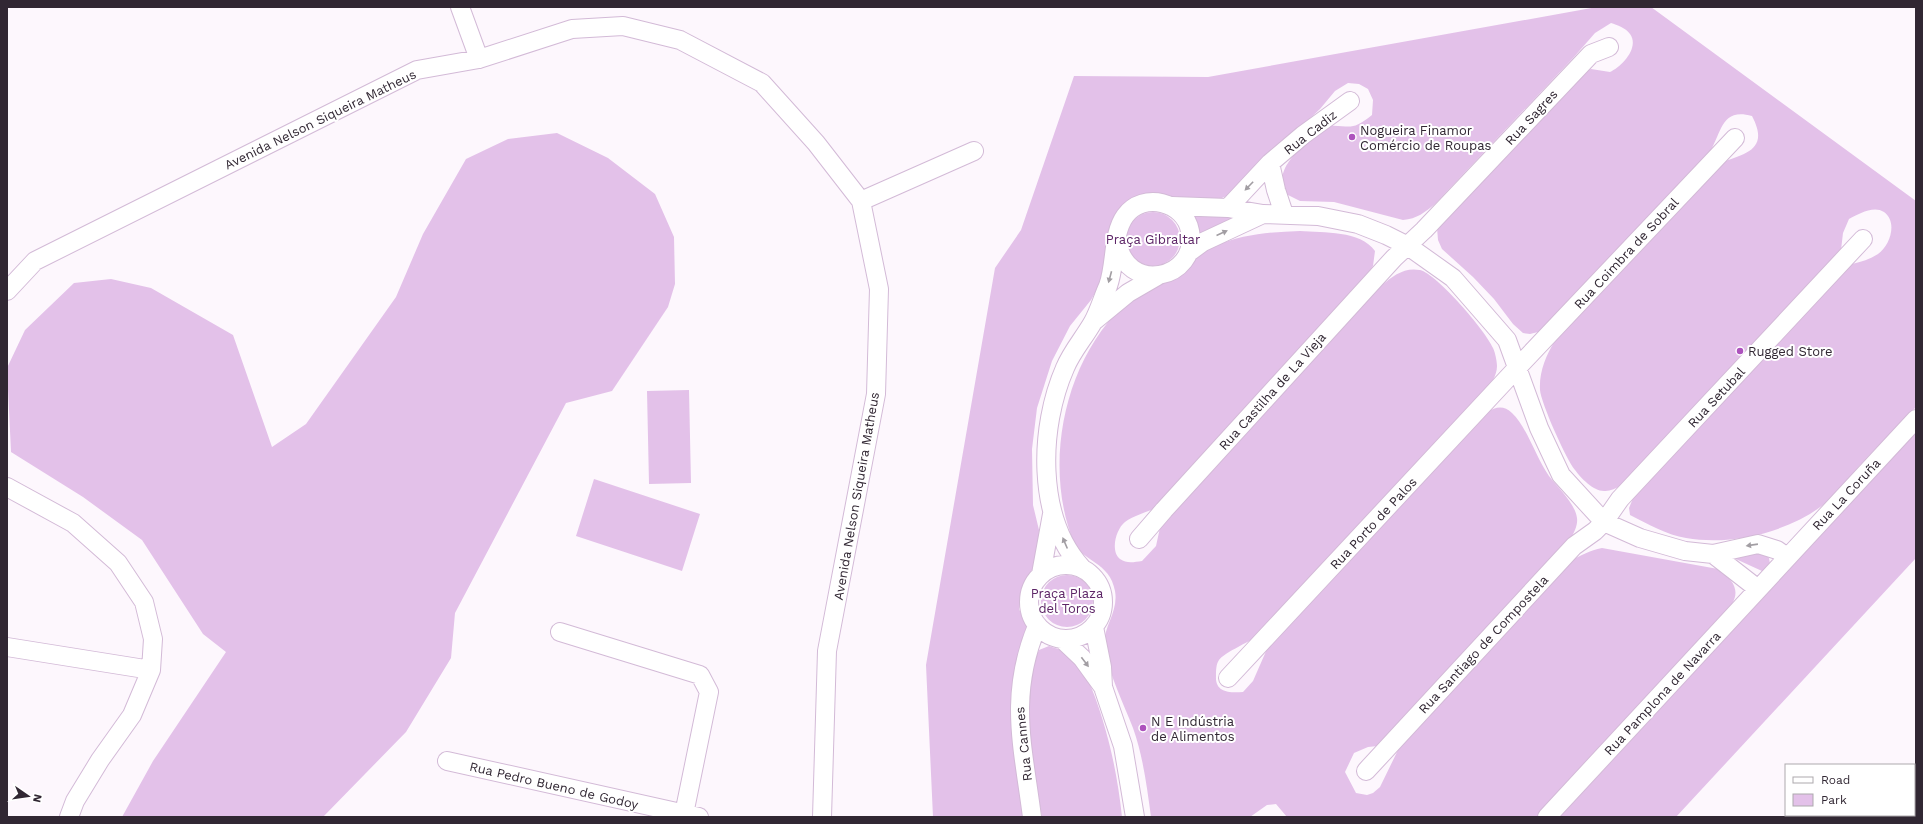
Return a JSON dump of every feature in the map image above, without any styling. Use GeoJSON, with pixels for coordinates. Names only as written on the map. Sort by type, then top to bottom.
{"type":"FeatureCollection","features":[{"type":"Feature","properties":{"kind":"street"},"geometry":{"type":"LineString","coordinates":[[460,7],[479,59]]}},
{"type":"Feature","properties":{"kind":"street","name":"Avenida Nelson Siqueira Matheus"},"geometry":{"type":"LineString","coordinates":[[7,291],[35,261],[417,70],[479,59],[572,28],[623,26],[680,40],[762,83],[816,143],[861,201],[879,289],[876,394],[827,651],[822,817]]}},
{"type":"Feature","properties":{"kind":"street","name":"Rua Sagres"},"geometry":{"type":"LineString","coordinates":[[1408,246],[1591,54],[1609,46]]}},
{"type":"Feature","properties":{"kind":"street","name":"Rua Cadiz"},"geometry":{"type":"LineString","coordinates":[[1228,208],[1270,163],[1303,135],[1350,101]]}},
{"type":"Feature","properties":{"kind":"street","name":"Rua Coimbra de Sobral"},"geometry":{"type":"LineString","coordinates":[[1517,368],[1735,138]]}},
{"type":"Feature","properties":{"kind":"street"},"geometry":{"type":"LineString","coordinates":[[861,201],[974,151]]}},
{"type":"Feature","properties":{"kind":"street","name":"Rua Cadiz"},"geometry":{"type":"LineString","coordinates":[[1270,163],[1276,190],[1284,214]]}},
{"type":"Feature","properties":{"kind":"street"},"geometry":{"type":"LineString","coordinates":[[1082,568],[1072,565],[1061,565],[1050,568],[1041,574],[1035,581],[1029,600],[1029,609],[1037,626],[1049,636],[1063,640],[1080,637],[1094,627],[1101,614],[1103,600],[1097,581],[1070,555],[1052,514],[1048,495],[1047,448],[1055,394],[1069,361],[1079,342],[1093,321],[1110,281],[1119,226],[1125,215],[1135,207],[1147,202],[1172,206],[1228,208],[1263,214],[1318,216],[1358,224],[1386,235],[1408,246],[1452,278],[1483,311],[1507,340],[1539,428],[1561,474],[1604,522],[1640,538],[1685,551],[1713,554],[1758,544],[1777,550],[1782,563]]}},
{"type":"Feature","properties":{"kind":"street"},"geometry":{"type":"LineString","coordinates":[[1172,206],[1180,212],[1189,226],[1191,242],[1188,253]]}},
{"type":"Feature","properties":{"kind":"street"},"geometry":{"type":"LineString","coordinates":[[1093,321],[1128,293],[1177,268],[1188,253],[1203,242],[1263,214]]}},
{"type":"Feature","properties":{"kind":"street"},"geometry":{"type":"LineString","coordinates":[[1117,239],[1118,249],[1123,259],[1130,267],[1144,274],[1159,276]]}},
{"type":"Feature","properties":{"kind":"street","name":"Rua Setubal"},"geometry":{"type":"LineString","coordinates":[[1604,522],[1620,499],[1863,239]]}},
{"type":"Feature","properties":{"kind":"street","name":"Rua Castilha de La Vieja"},"geometry":{"type":"LineString","coordinates":[[1139,540],[1164,510],[1394,258],[1408,246]]}},
{"type":"Feature","properties":{"kind":"street","name":"Rua Porto de Palos"},"geometry":{"type":"LineString","coordinates":[[1228,678],[1517,368]]}},
{"type":"Feature","properties":{"kind":"street","name":"Rua La Coruña"},"geometry":{"type":"LineString","coordinates":[[1782,563],[1916,419]]}},
{"type":"Feature","properties":{"kind":"street"},"geometry":{"type":"LineString","coordinates":[[7,487],[73,523],[118,562],[144,602],[153,639],[151,670],[132,715],[100,760],[75,801],[68,817]]}},
{"type":"Feature","properties":{"kind":"street"},"geometry":{"type":"LineString","coordinates":[[1041,574],[1048,547],[1052,514]]}},
{"type":"Feature","properties":{"kind":"street","name":"Rua Santiago de Compostela"},"geometry":{"type":"LineString","coordinates":[[1366,771],[1574,546],[1595,531],[1604,522]]}},
{"type":"Feature","properties":{"kind":"street"},"geometry":{"type":"LineString","coordinates":[[1713,554],[1758,589]]}},
{"type":"Feature","properties":{"kind":"street","name":"Rua Pamplona de Navarra"},"geometry":{"type":"LineString","coordinates":[[1548,817],[1782,563]]}},
{"type":"Feature","properties":{"kind":"street","name":"Rua Cannes"},"geometry":{"type":"LineString","coordinates":[[1032,817],[1020,736],[1019,699],[1028,648],[1037,626]]}},
{"type":"Feature","properties":{"kind":"street"},"geometry":{"type":"LineString","coordinates":[[1094,627],[1102,667],[1103,687],[1123,746],[1135,817]]}},
{"type":"Feature","properties":{"kind":"street"},"geometry":{"type":"LineString","coordinates":[[560,632],[700,675],[709,692],[691,816]]}},
{"type":"Feature","properties":{"kind":"street"},"geometry":{"type":"LineString","coordinates":[[1063,640],[1082,658],[1103,687]]}},
{"type":"Feature","properties":{"kind":"street"},"geometry":{"type":"LineString","coordinates":[[7,647],[151,670]]}},
{"type":"Feature","properties":{"kind":"street","name":"Rua Pedro Bueno de Godoy"},"geometry":{"type":"LineString","coordinates":[[447,761],[691,816]]}},
{"type":"Feature","properties":{"kind":"green space"},"geometry":{"type":"Polygon","coordinates":[[[1597,7],[1651,7],[1916,201],[1916,407],[1859,466],[1827,502],[1796,521],[1779,529],[1742,538],[1704,540],[1679,537],[1658,529],[1630,515],[1629,508],[1634,496],[1852,264],[1872,257],[1882,250],[1891,234],[1891,222],[1888,216],[1884,212],[1876,209],[1866,211],[1849,219],[1843,233],[1841,250],[1635,474],[1617,488],[1604,491],[1596,489],[1588,484],[1575,470],[1560,443],[1549,418],[1540,390],[1542,370],[1546,358],[1555,341],[1720,163],[1738,157],[1752,149],[1758,136],[1757,127],[1752,116],[1741,114],[1734,115],[1728,119],[1723,124],[1709,153],[1548,322],[1538,332],[1530,334],[1523,333],[1513,324],[1494,299],[1473,277],[1442,249],[1438,240],[1437,228],[1585,71],[1591,69],[1610,72],[1624,61],[1633,45],[1630,34],[1624,28],[1611,23],[1595,33],[1435,204],[1420,215],[1403,220],[1334,202],[1300,201],[1286,194],[1280,183],[1285,167],[1317,131],[1326,126],[1354,126],[1365,121],[1372,115],[1373,100],[1368,89],[1359,84],[1348,83],[1335,91],[1320,109],[1227,196],[1219,199],[1199,200],[1149,195],[1108,261],[1100,284],[1091,300],[1070,326],[1052,361],[1037,408],[1032,449],[1033,505],[1039,530],[1038,558],[1022,590],[1019,609],[1028,629],[1021,648],[1011,698],[1017,776],[1023,817],[933,817],[926,665],[995,268],[1021,230],[1074,76],[1208,77],[1597,7]]]}},
{"type":"Feature","properties":{"kind":"green space"},"geometry":{"type":"Polygon","coordinates":[[[557,133],[608,158],[655,194],[674,237],[675,284],[668,307],[612,391],[566,403],[455,613],[451,658],[406,732],[323,817],[122,817],[153,761],[226,652],[203,634],[142,540],[83,497],[11,452],[7,368],[25,330],[74,283],[111,279],[151,288],[233,335],[272,447],[306,424],[396,297],[423,234],[466,159],[508,139],[557,133]]]}},
{"type":"Feature","properties":{"kind":"green space","name":"Praça Gibraltar"},"geometry":{"type":"Polygon","coordinates":[[[1153,212],[1163,214],[1172,220],[1178,229],[1180,239],[1178,249],[1172,258],[1163,264],[1153,266],[1143,264],[1134,258],[1128,249],[1126,239],[1128,229],[1134,220],[1143,214],[1153,212]]]}},
{"type":"Feature","properties":{"kind":"green space"},"geometry":{"type":"Polygon","coordinates":[[[1194,216],[1244,217],[1197,236],[1198,228],[1194,216]]]}},
{"type":"Feature","properties":{"kind":"green space"},"geometry":{"type":"Polygon","coordinates":[[[1300,231],[1341,234],[1360,239],[1375,251],[1373,266],[1361,283],[1156,508],[1132,518],[1122,525],[1115,540],[1115,551],[1120,559],[1125,562],[1142,561],[1156,546],[1161,523],[1166,515],[1382,285],[1404,271],[1414,269],[1428,274],[1449,292],[1489,340],[1494,350],[1497,364],[1497,370],[1493,380],[1485,394],[1254,638],[1219,660],[1216,668],[1216,682],[1224,691],[1243,692],[1253,681],[1267,649],[1488,412],[1497,408],[1509,410],[1527,434],[1544,469],[1566,496],[1576,512],[1576,529],[1571,538],[1378,746],[1368,747],[1354,753],[1345,772],[1356,793],[1367,795],[1373,793],[1380,787],[1399,748],[1570,561],[1602,548],[1718,569],[1725,574],[1734,585],[1735,591],[1733,603],[1728,609],[1539,817],[1287,817],[1276,804],[1267,805],[1250,817],[1151,817],[1142,761],[1133,728],[1113,679],[1105,649],[1105,634],[1115,606],[1115,591],[1108,574],[1083,554],[1074,543],[1065,513],[1060,482],[1060,450],[1064,418],[1073,387],[1085,357],[1102,330],[1129,300],[1159,284],[1179,277],[1183,274],[1195,257],[1206,249],[1247,236],[1300,231]]]}},
{"type":"Feature","properties":{"kind":"green space"},"geometry":{"type":"Polygon","coordinates":[[[689,390],[691,483],[649,484],[647,391],[689,390]]]}},
{"type":"Feature","properties":{"kind":"green space"},"geometry":{"type":"Polygon","coordinates":[[[1916,432],[1916,558],[1676,817],[1560,817],[1916,432]]]}},
{"type":"Feature","properties":{"kind":"green space"},"geometry":{"type":"Polygon","coordinates":[[[594,479],[700,514],[682,571],[576,536],[594,479]]]}},
{"type":"Feature","properties":{"kind":"green space"},"geometry":{"type":"Polygon","coordinates":[[[1765,553],[1769,558],[1770,564],[1765,570],[1762,571],[1727,555],[1765,553]]]}},
{"type":"Feature","properties":{"kind":"green space","name":"Praça Plaza del Toros"},"geometry":{"type":"Polygon","coordinates":[[[1062,575],[1072,575],[1086,582],[1093,596],[1093,606],[1086,620],[1072,627],[1062,627],[1052,623],[1045,616],[1041,606],[1041,596],[1045,586],[1052,579],[1062,575]]]}},
{"type":"Feature","properties":{"kind":"green space"},"geometry":{"type":"Polygon","coordinates":[[[1049,646],[1073,655],[1084,668],[1100,711],[1110,746],[1122,817],[1042,817],[1027,735],[1030,670],[1039,650],[1049,646]]]}},
{"type":"Feature","properties":{"kind":"place","name":"Nogueira Finamor Comércio de Roupas"},"geometry":{"type":"Point","coordinates":[1352,137]}},
{"type":"Feature","properties":{"kind":"place","name":"Rugged Store"},"geometry":{"type":"Point","coordinates":[1740,351]}},
{"type":"Feature","properties":{"kind":"place","name":"N E Indústria de Alimentos"},"geometry":{"type":"Point","coordinates":[1143,728]}}]}
